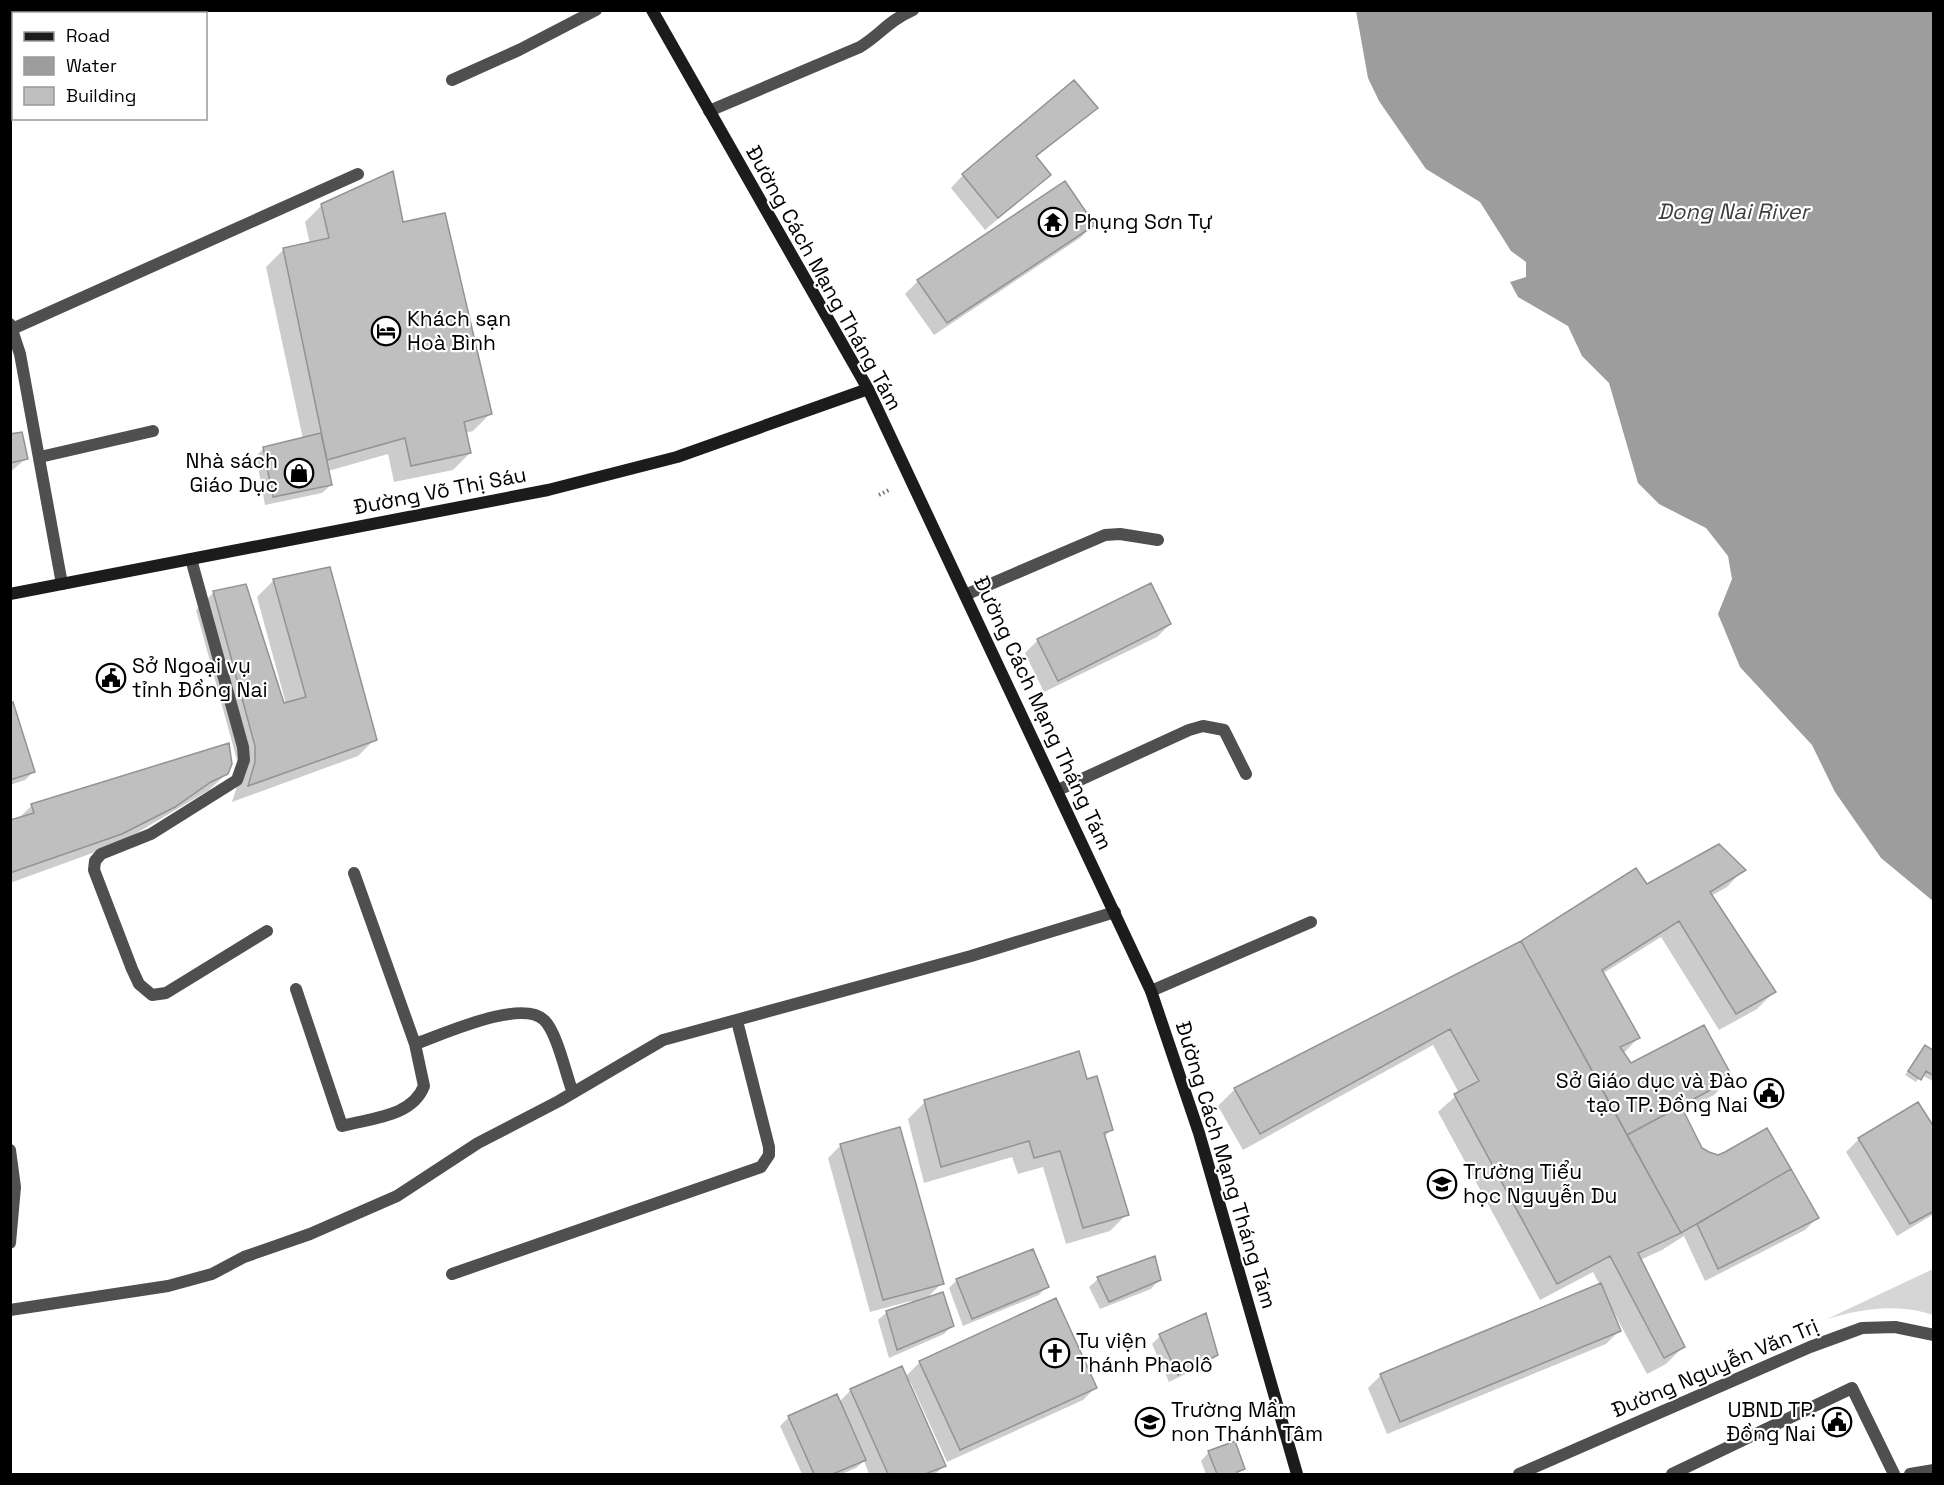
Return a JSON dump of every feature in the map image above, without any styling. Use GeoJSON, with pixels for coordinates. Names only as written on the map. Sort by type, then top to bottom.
{"type":"FeatureCollection","features":[{"type":"Feature","properties":{"kind":"main road","name":"Đường Cách Mạng Tháng Tám"},"geometry":{"type":"LineString","coordinates":[[652,10],[868,390],[1151,992],[1199,1133],[1297,1474]]}},
{"type":"Feature","properties":{"kind":"main road","name":"Đường Võ Thị Sáu"},"geometry":{"type":"LineString","coordinates":[[10,594],[548,490],[629,471],[677,457],[868,390]]}},
{"type":"Feature","properties":{"kind":"street"},"geometry":{"type":"LineString","coordinates":[[452,80],[519,50],[597,10]]}},
{"type":"Feature","properties":{"kind":"street"},"geometry":{"type":"LineString","coordinates":[[709,111],[860,47],[878,34],[887,23],[913,10]]}},
{"type":"Feature","properties":{"kind":"street"},"geometry":{"type":"LineString","coordinates":[[62,584],[20,354],[11,328],[358,174]]}},
{"type":"Feature","properties":{"kind":"street"},"geometry":{"type":"LineString","coordinates":[[39,457],[153,431]]}},
{"type":"Feature","properties":{"kind":"street"},"geometry":{"type":"LineString","coordinates":[[965,595],[1105,535],[1120,534],[1158,540]]}},
{"type":"Feature","properties":{"kind":"street"},"geometry":{"type":"LineString","coordinates":[[191,559],[243,747],[241,774],[237,780],[151,834],[101,854],[95,861],[94,870],[132,969],[139,984],[152,995],[166,993],[267,932]]}},
{"type":"Feature","properties":{"kind":"street"},"geometry":{"type":"LineString","coordinates":[[1058,790],[1154,744],[1203,726],[1224,730],[1246,774]]}},
{"type":"Feature","properties":{"kind":"street"},"geometry":{"type":"LineString","coordinates":[[296,989],[342,1126],[400,1111],[417,1100],[424,1086],[415,1044],[354,873]]}},
{"type":"Feature","properties":{"kind":"street"},"geometry":{"type":"LineString","coordinates":[[10,1310],[168,1286],[212,1274],[244,1257],[366,1212],[397,1196],[478,1143],[573,1093],[663,1040],[1115,912]]}},
{"type":"Feature","properties":{"kind":"street"},"geometry":{"type":"LineString","coordinates":[[1151,992],[1311,922]]}},
{"type":"Feature","properties":{"kind":"street"},"geometry":{"type":"LineString","coordinates":[[415,1044],[499,1015],[528,1013],[537,1015],[550,1029],[573,1093]]}},
{"type":"Feature","properties":{"kind":"street"},"geometry":{"type":"LineString","coordinates":[[452,1274],[761,1167],[769,1155],[769,1147],[737,1020]]}},
{"type":"Feature","properties":{"kind":"street"},"geometry":{"type":"LineString","coordinates":[[10,1150],[15,1187],[10,1243]]}},
{"type":"Feature","properties":{"kind":"street","name":"Đường Nguyễn Văn Trị"},"geometry":{"type":"LineString","coordinates":[[1519,1474],[1810,1347],[1862,1328],[1895,1327],[1934,1335]]}},
{"type":"Feature","properties":{"kind":"street"},"geometry":{"type":"LineString","coordinates":[[1672,1474],[1852,1388],[1894,1474]]}},
{"type":"Feature","properties":{"kind":"street"},"geometry":{"type":"LineString","coordinates":[[1910,1474],[1934,1470]]}},
{"type":"Feature","properties":{"kind":"shaded area"},"geometry":{"type":"Polygon","coordinates":[[[1933,1269],[1933,1315],[1893,1308],[1853,1312],[1827,1319],[1933,1269]]]}},
{"type":"Feature","properties":{"kind":"water","name":"Dong Nai River"},"geometry":{"type":"Polygon","coordinates":[[[1356,11],[1933,11],[1933,901],[1881,858],[1835,792],[1812,745],[1740,667],[1718,614],[1732,579],[1728,556],[1706,528],[1659,504],[1638,483],[1609,383],[1582,356],[1568,326],[1518,297],[1510,282],[1526,277],[1526,262],[1511,251],[1480,202],[1426,169],[1379,101],[1368,78],[1356,11]]]}},
{"type":"Feature","properties":{"kind":"building"},"geometry":{"type":"Polygon","coordinates":[[[1074,80],[1098,108],[1036,156],[1051,175],[998,218],[962,174],[1074,80]]]}},
{"type":"Feature","properties":{"kind":"building","name":"Khách sạn Hoà Bình"},"geometry":{"type":"Polygon","coordinates":[[[393,171],[403,222],[445,213],[492,414],[464,422],[471,453],[411,466],[405,438],[327,460],[283,248],[329,238],[321,204],[393,171]]]}},
{"type":"Feature","properties":{"kind":"building"},"geometry":{"type":"Polygon","coordinates":[[[1065,181],[1095,225],[947,323],[917,280],[1065,181]]]}},
{"type":"Feature","properties":{"kind":"building"},"geometry":{"type":"Polygon","coordinates":[[[22,432],[28,459],[10,463],[10,434],[22,432]]]}},
{"type":"Feature","properties":{"kind":"building","name":"Nhà sách Giáo Dục"},"geometry":{"type":"Polygon","coordinates":[[[321,433],[332,485],[273,497],[263,447],[321,433]]]}},
{"type":"Feature","properties":{"kind":"building"},"geometry":{"type":"Polygon","coordinates":[[[330,567],[377,740],[248,786],[255,762],[255,746],[213,591],[246,584],[284,703],[306,697],[273,579],[330,567]]]}},
{"type":"Feature","properties":{"kind":"building"},"geometry":{"type":"Polygon","coordinates":[[[1151,583],[1171,624],[1058,681],[1037,639],[1151,583]]]}},
{"type":"Feature","properties":{"kind":"building"},"geometry":{"type":"Polygon","coordinates":[[[10,702],[13,702],[35,772],[10,780],[10,702]]]}},
{"type":"Feature","properties":{"kind":"building"},"geometry":{"type":"Polygon","coordinates":[[[229,743],[232,764],[228,774],[211,782],[175,807],[122,834],[10,873],[10,820],[34,813],[31,804],[229,743]]]}},
{"type":"Feature","properties":{"kind":"building"},"geometry":{"type":"Polygon","coordinates":[[[1719,844],[1746,870],[1710,892],[1776,992],[1736,1014],[1679,921],[1602,970],[1640,1038],[1620,1047],[1631,1063],[1704,1025],[1733,1078],[1627,1135],[1521,941],[1636,868],[1647,884],[1719,844]]]}},
{"type":"Feature","properties":{"kind":"building"},"geometry":{"type":"Polygon","coordinates":[[[1521,941],[1681,1233],[1638,1253],[1685,1347],[1664,1358],[1610,1256],[1557,1284],[1454,1094],[1479,1081],[1450,1029],[1260,1134],[1234,1088],[1521,941]]]}},
{"type":"Feature","properties":{"kind":"building"},"geometry":{"type":"Polygon","coordinates":[[[1925,1045],[1934,1051],[1934,1076],[1926,1071],[1921,1080],[1908,1071],[1925,1045]]]}},
{"type":"Feature","properties":{"kind":"building"},"geometry":{"type":"Polygon","coordinates":[[[1079,1051],[1087,1079],[1097,1076],[1113,1130],[1104,1133],[1129,1215],[1083,1228],[1060,1151],[1034,1158],[1029,1141],[941,1167],[924,1100],[1079,1051]]]}},
{"type":"Feature","properties":{"kind":"building"},"geometry":{"type":"Polygon","coordinates":[[[1918,1102],[1934,1127],[1934,1211],[1910,1224],[1858,1138],[1918,1102]]]}},
{"type":"Feature","properties":{"kind":"building"},"geometry":{"type":"Polygon","coordinates":[[[1681,1106],[1702,1148],[1718,1155],[1767,1128],[1791,1169],[1681,1233],[1627,1135],[1681,1106]]]}},
{"type":"Feature","properties":{"kind":"building"},"geometry":{"type":"Polygon","coordinates":[[[900,1127],[944,1284],[883,1300],[840,1144],[900,1127]]]}},
{"type":"Feature","properties":{"kind":"building"},"geometry":{"type":"Polygon","coordinates":[[[1791,1169],[1819,1218],[1718,1269],[1697,1224],[1791,1169]]]}},
{"type":"Feature","properties":{"kind":"building"},"geometry":{"type":"Polygon","coordinates":[[[1033,1249],[1049,1287],[972,1319],[956,1279],[1033,1249]]]}},
{"type":"Feature","properties":{"kind":"building"},"geometry":{"type":"Polygon","coordinates":[[[1155,1256],[1161,1280],[1109,1302],[1097,1277],[1155,1256]]]}},
{"type":"Feature","properties":{"kind":"building"},"geometry":{"type":"Polygon","coordinates":[[[1601,1283],[1621,1331],[1400,1422],[1380,1374],[1601,1283]]]}},
{"type":"Feature","properties":{"kind":"building"},"geometry":{"type":"Polygon","coordinates":[[[943,1292],[954,1326],[897,1350],[886,1311],[943,1292]]]}},
{"type":"Feature","properties":{"kind":"building"},"geometry":{"type":"Polygon","coordinates":[[[1056,1298],[1097,1388],[960,1450],[919,1361],[1056,1298]]]}},
{"type":"Feature","properties":{"kind":"building"},"geometry":{"type":"Polygon","coordinates":[[[1206,1313],[1218,1355],[1178,1375],[1159,1334],[1206,1313]]]}},
{"type":"Feature","properties":{"kind":"building"},"geometry":{"type":"Polygon","coordinates":[[[902,1366],[946,1466],[925,1474],[888,1474],[850,1389],[902,1366]]]}},
{"type":"Feature","properties":{"kind":"building"},"geometry":{"type":"Polygon","coordinates":[[[837,1394],[866,1460],[833,1474],[814,1474],[788,1416],[837,1394]]]}},
{"type":"Feature","properties":{"kind":"building"},"geometry":{"type":"Polygon","coordinates":[[[1235,1441],[1245,1469],[1237,1472],[1238,1474],[1217,1474],[1208,1451],[1235,1441]]]}},
{"type":"Feature","properties":{"kind":"place","name":"Phụng Sơn Tự"},"geometry":{"type":"Point","coordinates":[1053,222]}},
{"type":"Feature","properties":{"kind":"place","name":"Khách sạn Hoà Bình"},"geometry":{"type":"Point","coordinates":[386,331]}},
{"type":"Feature","properties":{"kind":"place","name":"Nhà sách Giáo Dục"},"geometry":{"type":"Point","coordinates":[299,473]}},
{"type":"Feature","properties":{"kind":"place","name":"Sở Ngoại vụ tỉnh Đồng Nai"},"geometry":{"type":"Point","coordinates":[111,678]}},
{"type":"Feature","properties":{"kind":"place","name":"Sở Giáo dục và Đào tạo TP. Đồng Nai"},"geometry":{"type":"Point","coordinates":[1769,1093]}},
{"type":"Feature","properties":{"kind":"place","name":"Trường Tiểu học Nguyễn Du"},"geometry":{"type":"Point","coordinates":[1442,1184]}},
{"type":"Feature","properties":{"kind":"place","name":"Tu viện Thánh Phaolô"},"geometry":{"type":"Point","coordinates":[1055,1353]}},
{"type":"Feature","properties":{"kind":"place","name":"Trường Mầm non Thánh Tâm"},"geometry":{"type":"Point","coordinates":[1150,1422]}},
{"type":"Feature","properties":{"kind":"place","name":"UBND TP. Đồng Nai"},"geometry":{"type":"Point","coordinates":[1837,1422]}}]}
